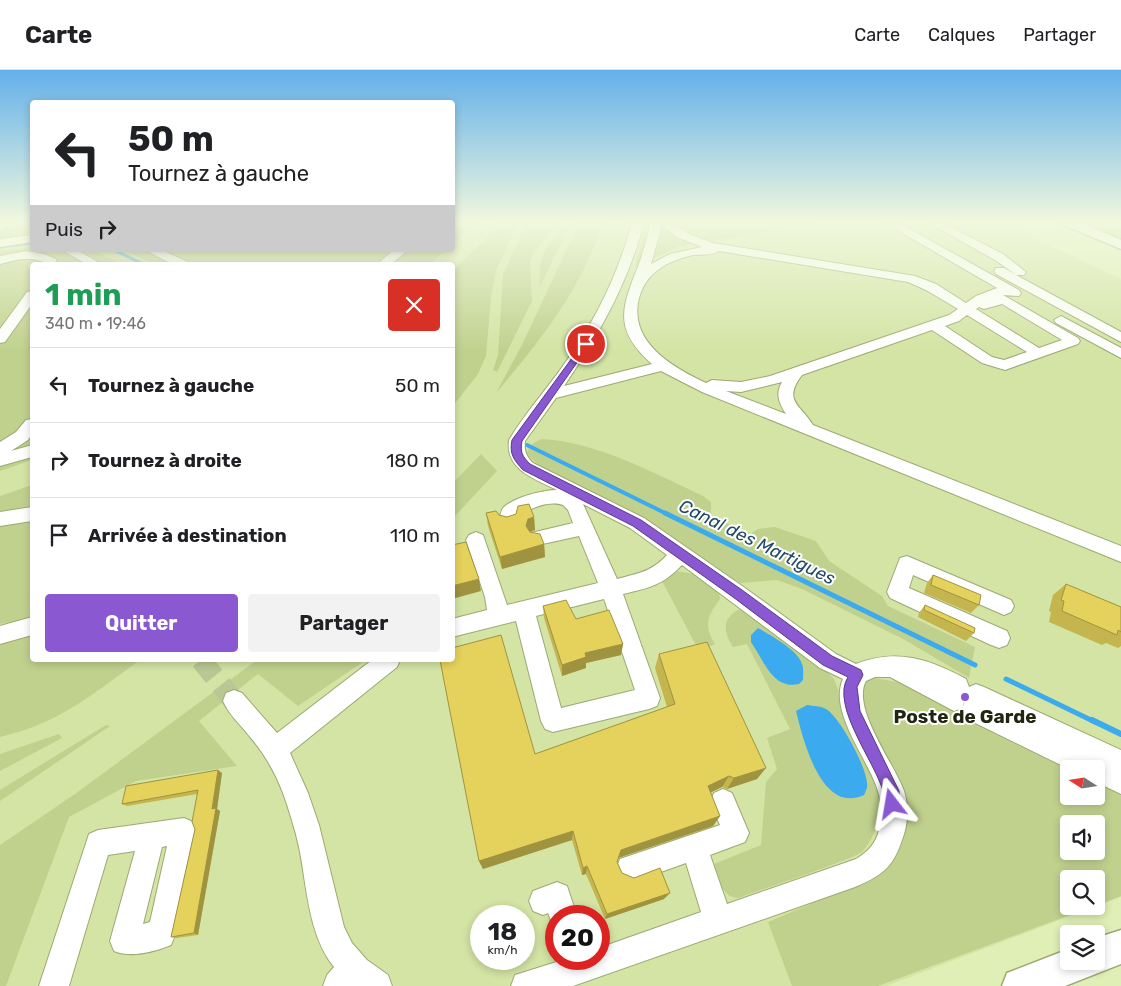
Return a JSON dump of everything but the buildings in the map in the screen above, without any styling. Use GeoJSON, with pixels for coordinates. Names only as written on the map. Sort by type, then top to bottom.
{"type":"FeatureCollection","features":[{"type":"Feature","properties":{"kind":"main road"},"geometry":{"type":"LineString","coordinates":[[1105,953],[1121,947]]}},
{"type":"Feature","properties":{"kind":"main road"},"geometry":{"type":"LineString","coordinates":[[1020,986],[1061,970]]}},
{"type":"Feature","properties":{"kind":"lane"},"geometry":{"type":"LineString","coordinates":[[625,266],[620,282],[586,344],[517,440],[515,450],[519,458],[527,467],[637,523],[828,661],[857,675]]}},
{"type":"Feature","properties":{"kind":"lane"},"geometry":{"type":"LineString","coordinates":[[644,266],[630,318],[636,336],[647,352],[686,380],[1121,554]]}},
{"type":"Feature","properties":{"kind":"lane"},"geometry":{"type":"LineString","coordinates":[[640,279],[656,266]]}},
{"type":"Feature","properties":{"kind":"lane"},"geometry":{"type":"LineString","coordinates":[[830,266],[911,279],[931,287],[1039,354]]}},
{"type":"Feature","properties":{"kind":"lane"},"geometry":{"type":"LineString","coordinates":[[966,266],[1121,354]]}},
{"type":"Feature","properties":{"kind":"lane"},"geometry":{"type":"LineString","coordinates":[[991,266],[1121,338]]}},
{"type":"Feature","properties":{"kind":"lane"},"geometry":{"type":"LineString","coordinates":[[1012,266],[1060,299],[1121,333]]}},
{"type":"Feature","properties":{"kind":"lane"},"geometry":{"type":"LineString","coordinates":[[919,317],[963,306],[1007,289]]}},
{"type":"Feature","properties":{"kind":"lane"},"geometry":{"type":"LineString","coordinates":[[3,335],[30,298]]}},
{"type":"Feature","properties":{"kind":"lane"},"geometry":{"type":"LineString","coordinates":[[934,325],[996,364],[1012,364],[1073,341],[1003,299],[980,308],[985,320]]}},
{"type":"Feature","properties":{"kind":"lane"},"geometry":{"type":"LineString","coordinates":[[3,335],[30,306]]}},
{"type":"Feature","properties":{"kind":"lane"},"geometry":{"type":"LineString","coordinates":[[686,380],[709,385],[741,387],[757,385],[954,318],[963,306]]}},
{"type":"Feature","properties":{"kind":"lane"},"geometry":{"type":"LineString","coordinates":[[551,394],[664,365]]}},
{"type":"Feature","properties":{"kind":"lane"},"geometry":{"type":"LineString","coordinates":[[796,372],[785,388],[788,407],[806,426],[823,435]]}},
{"type":"Feature","properties":{"kind":"lane"},"geometry":{"type":"LineString","coordinates":[[0,450],[22,436],[30,426]]}},
{"type":"Feature","properties":{"kind":"lane"},"geometry":{"type":"LineString","coordinates":[[0,460],[30,451]]}},
{"type":"Feature","properties":{"kind":"lane"},"geometry":{"type":"LineString","coordinates":[[508,521],[510,512],[526,503],[559,497],[567,498],[576,507],[611,589],[649,698],[553,721],[524,611]]}},
{"type":"Feature","properties":{"kind":"lane"},"geometry":{"type":"LineString","coordinates":[[0,519],[30,514]]}},
{"type":"Feature","properties":{"kind":"lane"},"geometry":{"type":"LineString","coordinates":[[538,538],[584,528]]}},
{"type":"Feature","properties":{"kind":"lane"},"geometry":{"type":"LineString","coordinates":[[476,540],[495,597],[498,617]]}},
{"type":"Feature","properties":{"kind":"lane"},"geometry":{"type":"LineString","coordinates":[[455,627],[650,579],[662,572],[680,553]]}},
{"type":"Feature","properties":{"kind":"lane"},"geometry":{"type":"LineString","coordinates":[[999,638],[897,592],[907,564],[1004,606]]}},
{"type":"Feature","properties":{"kind":"lane"},"geometry":{"type":"LineString","coordinates":[[0,635],[30,627]]}},
{"type":"Feature","properties":{"kind":"lane"},"geometry":{"type":"LineString","coordinates":[[275,751],[290,737],[386,662]]}},
{"type":"Feature","properties":{"kind":"lane"},"geometry":{"type":"LineString","coordinates":[[610,953],[718,920],[854,873],[871,865],[881,856],[891,836],[894,818],[891,791],[853,711],[850,686],[857,675],[874,667],[907,665],[920,667],[965,698],[1079,760]]}},
{"type":"Feature","properties":{"kind":"lane"},"geometry":{"type":"LineString","coordinates":[[965,698],[1121,762]]}},
{"type":"Feature","properties":{"kind":"lane"},"geometry":{"type":"LineString","coordinates":[[234,701],[269,741],[290,781],[307,826],[320,891],[345,977],[358,975],[377,986]]}},
{"type":"Feature","properties":{"kind":"lane"},"geometry":{"type":"LineString","coordinates":[[1105,774],[1121,782]]}},
{"type":"Feature","properties":{"kind":"lane"},"geometry":{"type":"LineString","coordinates":[[630,869],[736,833],[723,802]]}},
{"type":"Feature","properties":{"kind":"lane"},"geometry":{"type":"LineString","coordinates":[[54,986],[98,843],[152,836]]}},
{"type":"Feature","properties":{"kind":"lane"},"geometry":{"type":"LineString","coordinates":[[694,847],[718,920]]}},
{"type":"Feature","properties":{"kind":"lane"},"geometry":{"type":"LineString","coordinates":[[526,986],[562,970]]}},
{"type":"Feature","properties":{"kind":"shaded area"},"geometry":{"type":"Polygon","coordinates":[[[0,266],[30,266],[30,662],[455,662],[455,266],[1093,266],[1121,279],[1121,754],[1100,760],[1060,760],[1060,805],[1105,805],[1105,787],[1121,795],[1121,897],[1105,903],[1105,870],[1060,870],[1060,915],[1072,915],[886,986],[0,986],[0,266]]]}},
{"type":"Feature","properties":{"kind":"shaded area"},"geometry":{"type":"Polygon","coordinates":[[[0,266],[30,266],[30,461],[0,471],[0,266]]]}},
{"type":"Feature","properties":{"kind":"shaded area"},"geometry":{"type":"Polygon","coordinates":[[[458,266],[498,266],[491,297],[486,356],[478,374],[455,403],[455,268],[458,266]]]}},
{"type":"Feature","properties":{"kind":"shaded area"},"geometry":{"type":"Polygon","coordinates":[[[507,266],[530,266],[532,301],[497,372],[493,370],[498,355],[503,274],[507,266]]]}},
{"type":"Feature","properties":{"kind":"shaded area"},"geometry":{"type":"Polygon","coordinates":[[[540,266],[550,266],[540,286],[540,266]]]}},
{"type":"Feature","properties":{"kind":"shaded area"},"geometry":{"type":"Polygon","coordinates":[[[559,266],[585,266],[558,313],[496,393],[522,345],[559,266]]]}},
{"type":"Feature","properties":{"kind":"shaded area"},"geometry":{"type":"Polygon","coordinates":[[[542,439],[563,441],[604,452],[645,469],[703,496],[711,502],[711,516],[750,534],[758,529],[775,527],[816,541],[829,561],[882,596],[888,606],[975,647],[969,678],[905,640],[802,589],[777,580],[741,583],[723,573],[540,467],[527,454],[536,441],[542,439]]]}},
{"type":"Feature","properties":{"kind":"shaded area"},"geometry":{"type":"Polygon","coordinates":[[[481,454],[497,471],[455,516],[455,481],[481,454]]]}},
{"type":"Feature","properties":{"kind":"shaded area"},"geometry":{"type":"Polygon","coordinates":[[[30,486],[30,618],[0,624],[0,496],[30,486]]]}},
{"type":"Feature","properties":{"kind":"shaded area"},"geometry":{"type":"Polygon","coordinates":[[[675,571],[695,574],[719,591],[720,599],[708,620],[709,631],[715,644],[699,651],[662,581],[675,571]]]}},
{"type":"Feature","properties":{"kind":"shaded area"},"geometry":{"type":"Polygon","coordinates":[[[738,610],[744,610],[825,669],[834,679],[880,798],[876,826],[871,839],[863,851],[857,855],[738,898],[732,897],[721,886],[714,864],[761,845],[766,782],[777,769],[767,738],[790,729],[747,644],[733,647],[728,637],[726,632],[727,622],[738,610]]]}},
{"type":"Feature","properties":{"kind":"shaded area"},"geometry":{"type":"Polygon","coordinates":[[[30,634],[30,662],[137,662],[90,696],[57,716],[21,731],[0,737],[0,642],[30,634]]]}},
{"type":"Feature","properties":{"kind":"shaded area"},"geometry":{"type":"Polygon","coordinates":[[[254,662],[363,662],[298,706],[258,674],[199,721],[237,766],[136,781],[69,817],[6,986],[0,986],[0,845],[75,794],[254,662]]]}},
{"type":"Feature","properties":{"kind":"shaded area"},"geometry":{"type":"Polygon","coordinates":[[[874,678],[898,682],[1060,764],[1060,805],[1105,805],[1105,787],[1121,795],[1121,896],[1105,902],[1105,870],[1060,870],[1060,915],[1070,915],[878,986],[792,986],[768,922],[871,878],[898,848],[863,716],[862,686],[866,681],[874,678]]]}},
{"type":"Feature","properties":{"kind":"shaded area"},"geometry":{"type":"Polygon","coordinates":[[[106,725],[110,726],[0,801],[0,790],[106,725]]]}},
{"type":"Feature","properties":{"kind":"shaded area"},"geometry":{"type":"Polygon","coordinates":[[[59,734],[62,738],[0,771],[0,754],[59,734]]]}},
{"type":"Feature","properties":{"kind":"water"},"geometry":{"type":"Polygon","coordinates":[[[758,628],[783,643],[795,653],[803,666],[803,680],[799,684],[790,685],[782,683],[770,672],[751,642],[751,635],[758,628]]]}},
{"type":"Feature","properties":{"kind":"water"},"geometry":{"type":"Polygon","coordinates":[[[807,705],[826,709],[839,722],[846,733],[859,758],[867,780],[867,788],[864,795],[849,798],[836,794],[825,785],[816,771],[809,755],[796,711],[807,705]]]}},
{"type":"Feature","properties":{"kind":"waterway","name":"Canal des Martigues"},"geometry":{"type":"LineString","coordinates":[[527,445],[667,514]]}},
{"type":"Feature","properties":{"kind":"waterway","name":"Canal des Martigues"},"geometry":{"type":"LineString","coordinates":[[665,513],[975,665]]}},
{"type":"Feature","properties":{"kind":"waterway","name":"Canal des Martigues"},"geometry":{"type":"LineString","coordinates":[[1006,679],[1095,722]]}},
{"type":"Feature","properties":{"kind":"waterway","name":"Canal des Martigues"},"geometry":{"type":"LineString","coordinates":[[1092,720],[1121,734]]}},
{"type":"Feature","properties":{"kind":"tunnel"},"geometry":{"type":"LineString","coordinates":[[203,662],[234,701]]}},
{"type":"Feature","properties":{"kind":"place","name":"Poste de Garde"},"geometry":{"type":"Point","coordinates":[965,697]}},
{"type":"Feature","properties":{"kind":"route"},"geometry":{"type":"LineString","coordinates":[[586,344],[517,440],[515,450],[519,458],[527,467],[637,523],[738,594],[828,661],[857,675],[850,686],[853,711],[891,791],[892,804]]}}]}
